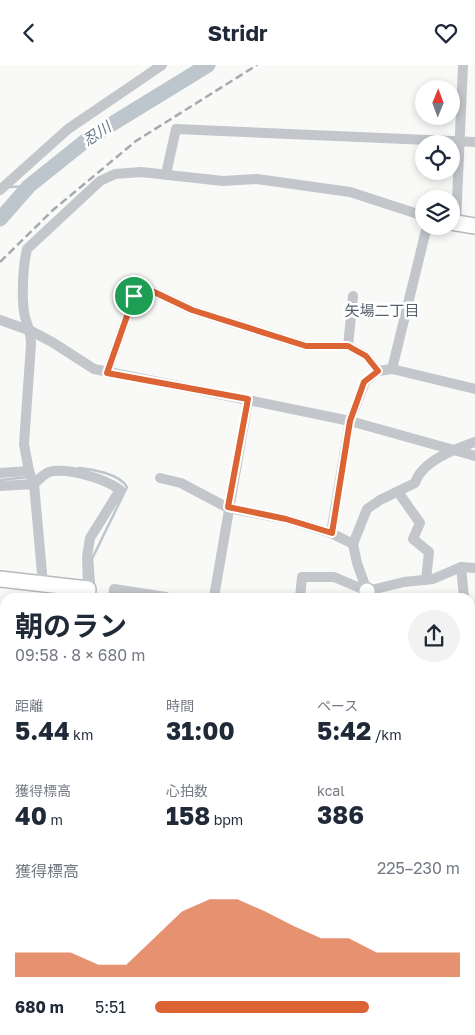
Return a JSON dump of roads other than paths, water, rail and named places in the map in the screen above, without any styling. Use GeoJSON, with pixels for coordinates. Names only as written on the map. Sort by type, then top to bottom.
{"type":"FeatureCollection","features":[{"type":"Feature","properties":{"kind":"street"},"geometry":{"type":"LineString","coordinates":[[0,190],[68,129],[162,65]]}},
{"type":"Feature","properties":{"kind":"street"},"geometry":{"type":"LineString","coordinates":[[458,135],[463,65]]}},
{"type":"Feature","properties":{"kind":"street"},"geometry":{"type":"LineString","coordinates":[[166,173],[176,129],[415,139]]}},
{"type":"Feature","properties":{"kind":"street"},"geometry":{"type":"LineString","coordinates":[[460,141],[475,142]]}},
{"type":"Feature","properties":{"kind":"street"},"geometry":{"type":"LineString","coordinates":[[43,583],[34,484],[29,471],[24,445],[31,331],[25,315],[24,260],[27,249],[100,181],[109,176],[141,172],[166,173],[223,181],[256,179],[292,186],[339,189],[415,213]]}},
{"type":"Feature","properties":{"kind":"street"},"geometry":{"type":"LineString","coordinates":[[460,224],[475,226]]}},
{"type":"Feature","properties":{"kind":"street"},"geometry":{"type":"LineString","coordinates":[[392,369],[425,235]]}},
{"type":"Feature","properties":{"kind":"street"},"geometry":{"type":"LineString","coordinates":[[107,373],[134,296],[139,290],[150,290],[192,310],[306,346],[348,346],[366,356],[378,371]]}},
{"type":"Feature","properties":{"kind":"street"},"geometry":{"type":"LineString","coordinates":[[348,346],[353,296]]}},
{"type":"Feature","properties":{"kind":"street"},"geometry":{"type":"LineString","coordinates":[[0,320],[31,331],[94,369],[107,373],[248,399],[350,421],[475,456]]}},
{"type":"Feature","properties":{"kind":"street"},"geometry":{"type":"LineString","coordinates":[[332,533],[350,421],[364,382],[378,371],[392,369],[475,389]]}},
{"type":"Feature","properties":{"kind":"street"},"geometry":{"type":"LineString","coordinates":[[215,593],[248,399]]}},
{"type":"Feature","properties":{"kind":"street"},"geometry":{"type":"LineString","coordinates":[[367,593],[353,544],[367,509],[415,483],[418,473],[454,449],[475,442]]}},
{"type":"Feature","properties":{"kind":"street"},"geometry":{"type":"LineString","coordinates":[[0,473],[29,471]]}},
{"type":"Feature","properties":{"kind":"street"},"geometry":{"type":"LineString","coordinates":[[0,486],[34,484],[48,472],[63,472],[110,482],[120,490],[90,538],[86,557],[87,593],[43,583],[0,579]]}},
{"type":"Feature","properties":{"kind":"street"},"geometry":{"type":"LineString","coordinates":[[160,478],[181,483],[228,507],[286,519],[332,533],[353,544]]}},
{"type":"Feature","properties":{"kind":"street"},"geometry":{"type":"LineString","coordinates":[[398,492],[420,523],[413,539],[429,552],[426,579]]}},
{"type":"Feature","properties":{"kind":"street"},"geometry":{"type":"LineString","coordinates":[[461,567],[464,593]]}},
{"type":"Feature","properties":{"kind":"street"},"geometry":{"type":"LineString","coordinates":[[370,593],[404,582],[426,579],[461,567],[475,568]]}},
{"type":"Feature","properties":{"kind":"street"},"geometry":{"type":"LineString","coordinates":[[300,593],[302,577],[334,577],[365,593]]}},
{"type":"Feature","properties":{"kind":"street"},"geometry":{"type":"LineString","coordinates":[[114,593],[114,589],[140,593]]}},
{"type":"Feature","properties":{"kind":"waterway","name":"忍川"},"geometry":{"type":"LineString","coordinates":[[0,219],[29,186],[89,138],[208,65]]}},
{"type":"Feature","properties":{"kind":"waterway"},"geometry":{"type":"LineString","coordinates":[[9,187],[29,186]]}},
{"type":"Feature","properties":{"kind":"waterway"},"geometry":{"type":"LineString","coordinates":[[78,468],[98,471],[112,476],[123,482],[127,487],[92,559],[94,586]]}},
{"type":"Feature","properties":{"kind":"waterway"},"geometry":{"type":"LineString","coordinates":[[0,480],[29,477]]}},
{"type":"Feature","properties":{"kind":"railway"},"geometry":{"type":"LineString","coordinates":[[0,262],[53,210],[136,141],[257,65]]}},
{"type":"Feature","properties":{"kind":"district","name":"矢場二丁目"},"geometry":{"type":"Point","coordinates":[382,311]}}]}
